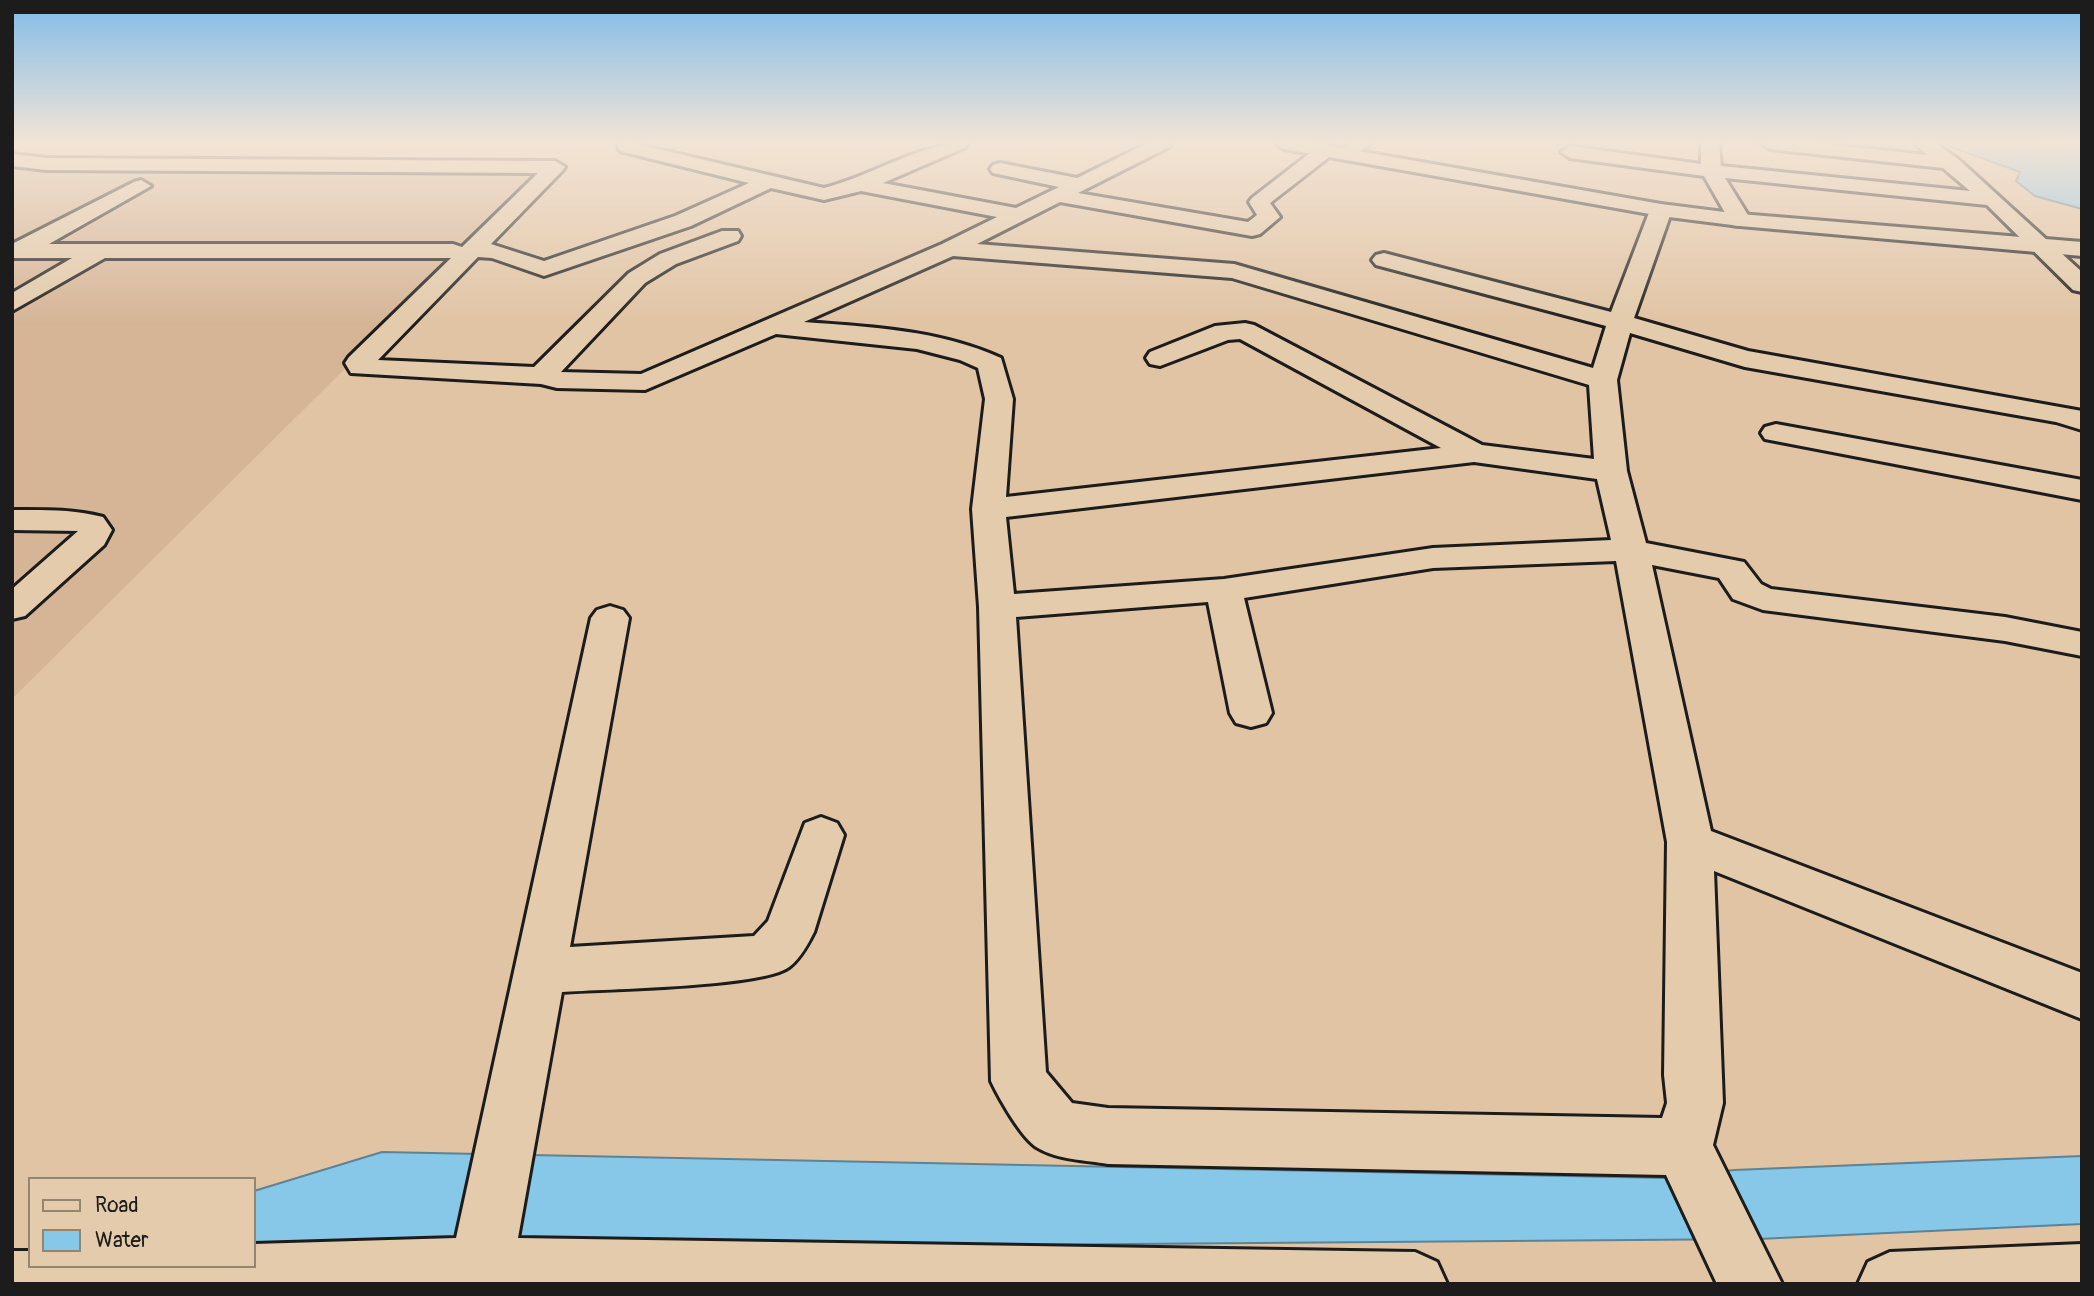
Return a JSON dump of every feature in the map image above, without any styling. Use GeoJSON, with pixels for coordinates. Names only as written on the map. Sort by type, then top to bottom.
{"type":"FeatureCollection","features":[{"type":"Feature","properties":{"kind":"street"},"geometry":{"type":"LineString","coordinates":[[15,251],[107,203]]}},
{"type":"Feature","properties":{"kind":"street"},"geometry":{"type":"LineString","coordinates":[[515,203],[463,250],[359,363],[361,367],[541,376],[557,380],[645,382],[950,249],[1040,203]]}},
{"type":"Feature","properties":{"kind":"street"},"geometry":{"type":"LineString","coordinates":[[15,251],[495,251],[544,270],[586,252],[683,221],[720,203]]}},
{"type":"Feature","properties":{"kind":"street"},"geometry":{"type":"LineString","coordinates":[[960,203],[1016,214]]}},
{"type":"Feature","properties":{"kind":"street"},"geometry":{"type":"LineString","coordinates":[[1134,203],[1252,229],[1269,217],[1260,203]]}},
{"type":"Feature","properties":{"kind":"street"},"geometry":{"type":"LineString","coordinates":[[1627,203],[1740,220],[2082,249]]}},
{"type":"Feature","properties":{"kind":"street"},"geometry":{"type":"LineString","coordinates":[[1730,203],[1740,220]]}},
{"type":"Feature","properties":{"kind":"street"},"geometry":{"type":"LineString","coordinates":[[1998,203],[2082,285]]}},
{"type":"Feature","properties":{"kind":"street"},"geometry":{"type":"LineString","coordinates":[[1661,210],[1602,380],[1611,471],[1631,550],[1690,842],[1692,1076],[1695,1103],[1688,1155],[1744,1270]]}},
{"type":"Feature","properties":{"kind":"street"},"geometry":{"type":"LineString","coordinates":[[541,376],[637,278],[668,258],[730,236]]}},
{"type":"Feature","properties":{"kind":"street"},"geometry":{"type":"LineString","coordinates":[[950,249],[1338,277]]}},
{"type":"Feature","properties":{"kind":"street"},"geometry":{"type":"LineString","coordinates":[[12,304],[100,251]]}},
{"type":"Feature","properties":{"kind":"street"},"geometry":{"type":"LineString","coordinates":[[1384,260],[1620,322],[1745,359],[2062,414],[2082,421]]}},
{"type":"Feature","properties":{"kind":"street"},"geometry":{"type":"LineString","coordinates":[[1234,271],[1602,380]]}},
{"type":"Feature","properties":{"kind":"street"},"geometry":{"type":"LineString","coordinates":[[774,327],[940,345],[974,354],[991,364],[999,399],[989,509],[1019,1082],[1056,1128],[1108,1136],[1688,1155]]}},
{"type":"Feature","properties":{"kind":"street"},"geometry":{"type":"LineString","coordinates":[[1160,358],[1224,332],[1245,331],[1474,453]]}},
{"type":"Feature","properties":{"kind":"street"},"geometry":{"type":"LineString","coordinates":[[1776,433],[2082,489]]}},
{"type":"Feature","properties":{"kind":"street"},"geometry":{"type":"LineString","coordinates":[[989,509],[1474,453],[1611,471]]}},
{"type":"Feature","properties":{"kind":"street"},"geometry":{"type":"LineString","coordinates":[[12,520],[71,520],[91,524],[95,530],[92,538],[12,608]]}},
{"type":"Feature","properties":{"kind":"street"},"geometry":{"type":"LineString","coordinates":[[996,607],[1224,590],[1433,558],[1631,550],[1731,570],[1741,579],[1746,591],[1763,599],[2005,629],[2082,644]]}},
{"type":"Feature","properties":{"kind":"street"},"geometry":{"type":"LineString","coordinates":[[1224,590],[1251,713]]}},
{"type":"Feature","properties":{"kind":"street"},"geometry":{"type":"LineString","coordinates":[[482,1260],[610,618]]}},
{"type":"Feature","properties":{"kind":"street"},"geometry":{"type":"LineString","coordinates":[[540,971],[752,958],[771,953],[789,932],[821,835]]}},
{"type":"Feature","properties":{"kind":"street"},"geometry":{"type":"LineString","coordinates":[[1690,842],[2082,996]]}},
{"type":"Feature","properties":{"kind":"street"},"geometry":{"type":"LineString","coordinates":[[12,1283],[368,1278],[482,1260],[1415,1284]]}},
{"type":"Feature","properties":{"kind":"street"},"geometry":{"type":"LineString","coordinates":[[1890,1284],[2082,1276]]}},
{"type":"Feature","properties":{"kind":"shaded area"},"geometry":{"type":"Polygon","coordinates":[[[12,203],[511,203],[12,699],[12,203]]]}},
{"type":"Feature","properties":{"kind":"water"},"geometry":{"type":"Polygon","coordinates":[[[2062,203],[2082,203],[2082,209],[2062,203]]]}},
{"type":"Feature","properties":{"kind":"water"},"geometry":{"type":"Polygon","coordinates":[[[382,1152],[1665,1178],[1734,1170],[2082,1156],[2082,1224],[1758,1239],[256,1251],[256,1190],[382,1152]]]}}]}
